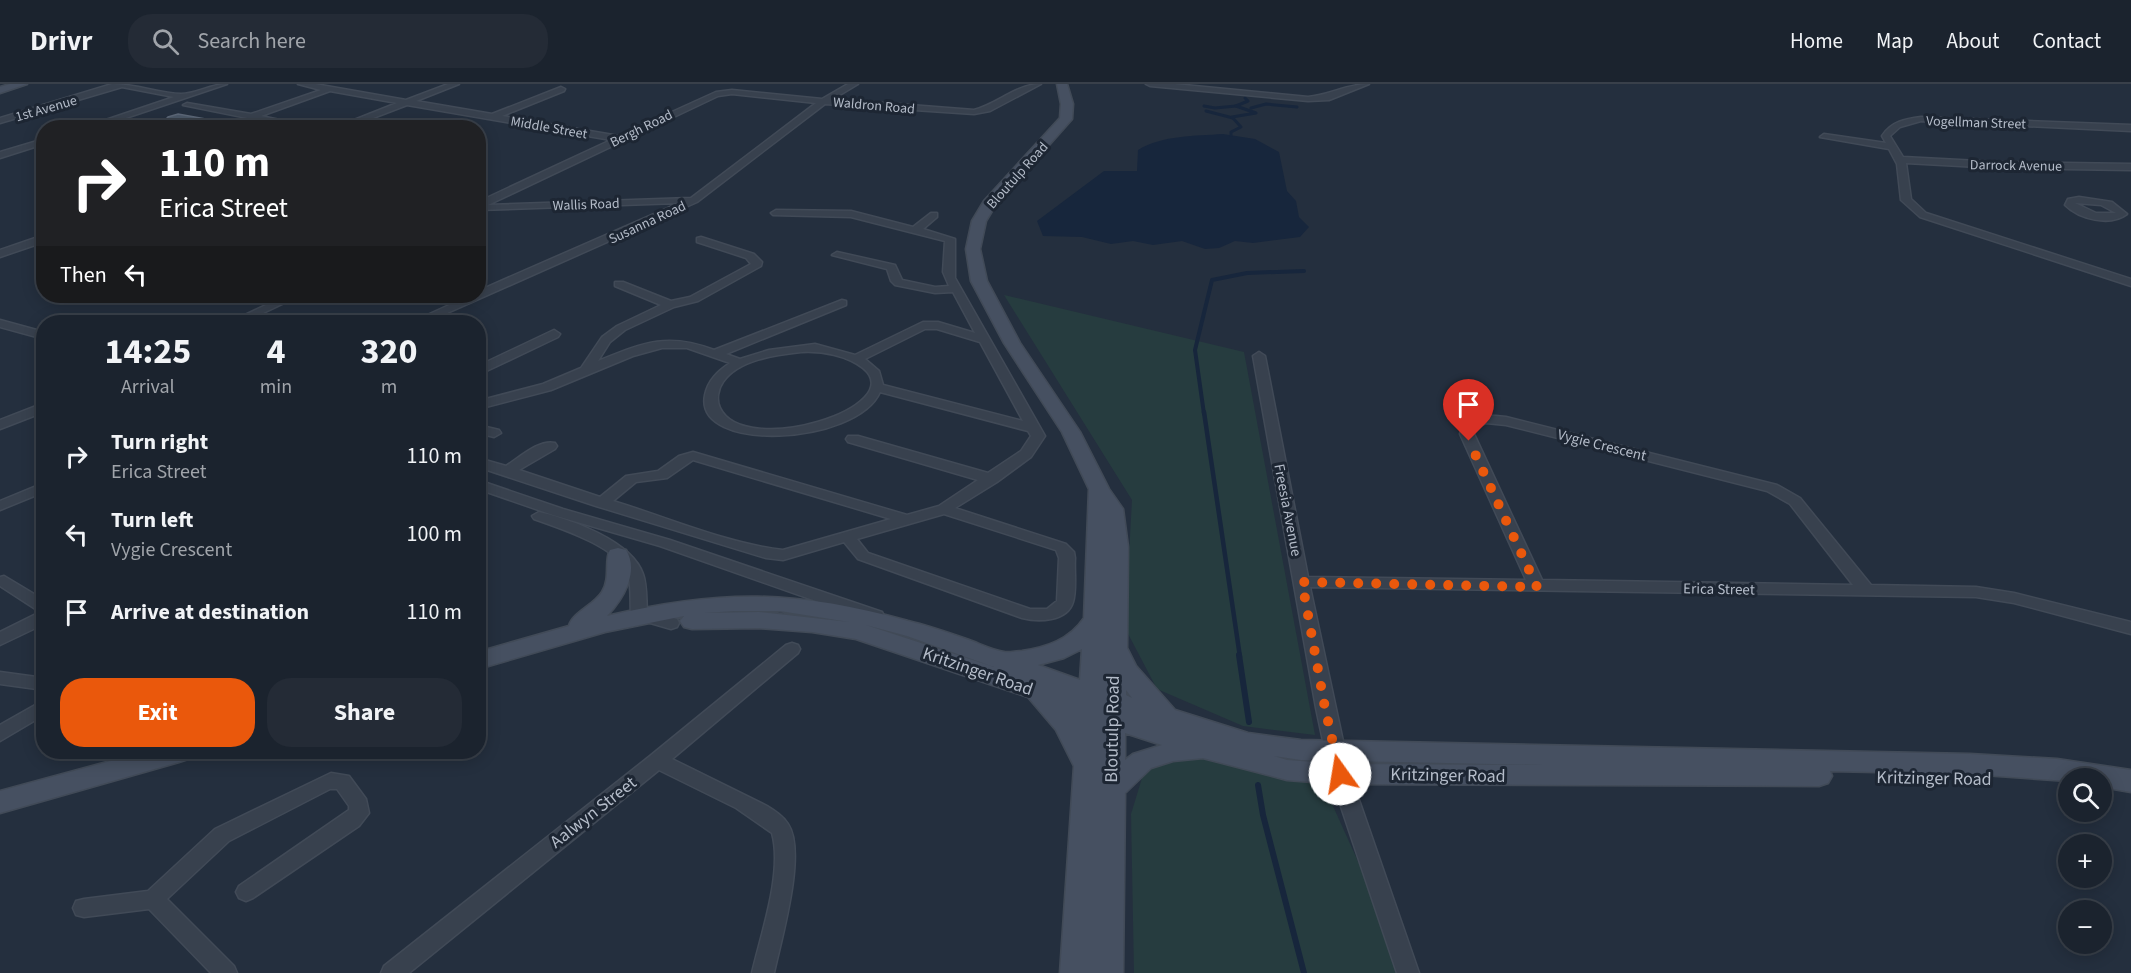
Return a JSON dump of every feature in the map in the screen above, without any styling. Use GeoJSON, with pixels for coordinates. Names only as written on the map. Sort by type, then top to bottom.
{"type":"FeatureCollection","features":[{"type":"Feature","properties":{"kind":"main road"},"geometry":{"type":"LineString","coordinates":[[0,90],[22,84]]}},
{"type":"Feature","properties":{"kind":"main road","name":"Bloutulp Road"},"geometry":{"type":"LineString","coordinates":[[1063,84],[1067,104],[1066,119],[989,204],[979,221],[973,249],[979,281],[1012,343],[1071,432],[1099,489],[1113,509],[1116,537],[1114,646],[1101,705]]}},
{"type":"Feature","properties":{"kind":"main road","name":"Bloutulp Road"},"geometry":{"type":"LineString","coordinates":[[1099,489],[1099,546],[1094,620],[1111,789],[1107,973]]}},
{"type":"Feature","properties":{"kind":"main road"},"geometry":{"type":"LineString","coordinates":[[486,664],[542,646],[593,618],[611,597],[620,576],[618,555]]}},
{"type":"Feature","properties":{"kind":"main road","name":"Kritzinger Road"},"geometry":{"type":"LineString","coordinates":[[542,646],[639,614],[735,603],[791,604],[833,609],[867,616],[947,641],[1002,661],[1101,705],[1168,716],[1220,746]]}},
{"type":"Feature","properties":{"kind":"main road","name":"Kritzinger Road"},"geometry":{"type":"LineString","coordinates":[[542,646],[597,634],[671,623],[719,619],[812,624],[858,631],[1019,684],[1101,705],[1220,746],[1271,757],[1287,770],[1337,762],[1990,765],[2057,769],[2131,781]]}},
{"type":"Feature","properties":{"kind":"main road"},"geometry":{"type":"LineString","coordinates":[[1002,661],[1036,657],[1063,650],[1088,633],[1094,620]]}},
{"type":"Feature","properties":{"kind":"main road"},"geometry":{"type":"LineString","coordinates":[[486,659],[542,646]]}},
{"type":"Feature","properties":{"kind":"main road"},"geometry":{"type":"LineString","coordinates":[[1114,646],[1125,671],[1142,694],[1168,716]]}},
{"type":"Feature","properties":{"kind":"main road"},"geometry":{"type":"LineString","coordinates":[[1019,684],[1039,695],[1062,717],[1073,733],[1086,768]]}},
{"type":"Feature","properties":{"kind":"main road"},"geometry":{"type":"LineString","coordinates":[[1076,973],[1086,768],[1101,705]]}},
{"type":"Feature","properties":{"kind":"main road"},"geometry":{"type":"LineString","coordinates":[[1111,789],[1131,770],[1149,758],[1173,751],[1220,746]]}},
{"type":"Feature","properties":{"kind":"main road"},"geometry":{"type":"LineString","coordinates":[[0,794],[128,759]]}},
{"type":"Feature","properties":{"kind":"main road"},"geometry":{"type":"LineString","coordinates":[[0,802],[154,759]]}},
{"type":"Feature","properties":{"kind":"main road","name":"Kritzinger Road"},"geometry":{"type":"LineString","coordinates":[[1337,762],[2058,784]]}},
{"type":"Feature","properties":{"kind":"main road"},"geometry":{"type":"LineString","coordinates":[[2112,790],[2131,794]]}},
{"type":"Feature","properties":{"kind":"street"},"geometry":{"type":"LineString","coordinates":[[121,84],[183,96]]}},
{"type":"Feature","properties":{"kind":"street","name":"1st Avenue"},"geometry":{"type":"LineString","coordinates":[[0,121],[121,84]]}},
{"type":"Feature","properties":{"kind":"street"},"geometry":{"type":"LineString","coordinates":[[110,120],[223,84]]}},
{"type":"Feature","properties":{"kind":"street","name":"Middle Street"},"geometry":{"type":"LineString","coordinates":[[302,84],[620,139]]}},
{"type":"Feature","properties":{"kind":"street"},"geometry":{"type":"LineString","coordinates":[[360,120],[455,84]]}},
{"type":"Feature","properties":{"kind":"street","name":"Susanna Road"},"geometry":{"type":"LineString","coordinates":[[486,292],[694,200],[824,101],[854,84]]}},
{"type":"Feature","properties":{"kind":"street","name":"Waldron Road"},"geometry":{"type":"LineString","coordinates":[[705,97],[729,92],[977,112],[1001,103],[1037,84]]}},
{"type":"Feature","properties":{"kind":"street"},"geometry":{"type":"LineString","coordinates":[[1150,84],[1308,99],[1326,98],[1365,84]]}},
{"type":"Feature","properties":{"kind":"street"},"geometry":{"type":"LineString","coordinates":[[251,117],[330,89]]}},
{"type":"Feature","properties":{"kind":"street"},"geometry":{"type":"LineString","coordinates":[[493,117],[561,89]]}},
{"type":"Feature","properties":{"kind":"street","name":"Bergh Road"},"geometry":{"type":"LineString","coordinates":[[486,203],[705,97]]}},
{"type":"Feature","properties":{"kind":"street"},"geometry":{"type":"LineString","coordinates":[[187,105],[268,120]]}},
{"type":"Feature","properties":{"kind":"street","name":"Vogellman Street"},"geometry":{"type":"LineString","coordinates":[[1892,147],[1886,136],[1887,132],[1907,121],[1922,119],[2131,128]]}},
{"type":"Feature","properties":{"kind":"street"},"geometry":{"type":"LineString","coordinates":[[1824,137],[1892,147],[1901,160],[1906,200],[1923,215],[2131,283]]}},
{"type":"Feature","properties":{"kind":"street"},"geometry":{"type":"LineString","coordinates":[[0,155],[36,144]]}},
{"type":"Feature","properties":{"kind":"street","name":"Darrock Avenue"},"geometry":{"type":"LineString","coordinates":[[1901,160],[1997,165],[2131,166]]}},
{"type":"Feature","properties":{"kind":"street","name":"Wallis Road"},"geometry":{"type":"LineString","coordinates":[[486,207],[694,200]]}},
{"type":"Feature","properties":{"kind":"street"},"geometry":{"type":"LineString","coordinates":[[486,465],[601,503],[774,555],[794,553],[816,544],[944,509],[992,479],[1030,450],[1038,436],[947,270],[952,241],[947,237],[851,214],[776,213]]}},
{"type":"Feature","properties":{"kind":"street"},"geometry":{"type":"LineString","coordinates":[[915,230],[934,215]]}},
{"type":"Feature","properties":{"kind":"street"},"geometry":{"type":"LineString","coordinates":[[585,372],[606,340],[613,334],[670,305],[694,299],[756,266],[757,262],[750,256],[701,240]]}},
{"type":"Feature","properties":{"kind":"street"},"geometry":{"type":"LineString","coordinates":[[0,254],[36,241]]}},
{"type":"Feature","properties":{"kind":"street"},"geometry":{"type":"LineString","coordinates":[[837,255],[891,267],[899,283],[935,290],[956,289]]}},
{"type":"Feature","properties":{"kind":"street"},"geometry":{"type":"LineString","coordinates":[[619,284],[670,305]]}},
{"type":"Feature","properties":{"kind":"street"},"geometry":{"type":"LineString","coordinates":[[251,315],[278,303]]}},
{"type":"Feature","properties":{"kind":"street","name":"Susanna Road"},"geometry":{"type":"LineString","coordinates":[[434,315],[461,303]]}},
{"type":"Feature","properties":{"kind":"street"},"geometry":{"type":"LineString","coordinates":[[714,354],[842,303]]}},
{"type":"Feature","properties":{"kind":"street"},"geometry":{"type":"LineString","coordinates":[[0,322],[36,333]]}},
{"type":"Feature","properties":{"kind":"street"},"geometry":{"type":"LineString","coordinates":[[858,358],[923,325],[938,326],[986,340]]}},
{"type":"Feature","properties":{"kind":"street"},"geometry":{"type":"LineString","coordinates":[[486,367],[554,333]]}},
{"type":"Feature","properties":{"kind":"street"},"geometry":{"type":"LineString","coordinates":[[488,402],[547,387],[629,353],[662,344],[688,344],[740,363]]}},
{"type":"Feature","properties":{"kind":"street"},"geometry":{"type":"LineString","coordinates":[[814,348],[838,351],[858,358],[869,366],[876,376],[876,387],[868,402],[851,415],[834,422],[796,432],[766,432],[740,427],[720,417],[711,404],[711,390],[722,375],[740,363],[763,354],[789,349],[814,348]]}},
{"type":"Feature","properties":{"kind":"street","name":"Freesia Avenue"},"geometry":{"type":"LineString","coordinates":[[1259,356],[1337,762],[1408,973]]}},
{"type":"Feature","properties":{"kind":"street"},"geometry":{"type":"LineString","coordinates":[[876,387],[1034,428]]}},
{"type":"Feature","properties":{"kind":"street"},"geometry":{"type":"LineString","coordinates":[[0,425],[36,410]]}},
{"type":"Feature","properties":{"kind":"street"},"geometry":{"type":"LineString","coordinates":[[1003,420],[1024,410]]}},
{"type":"Feature","properties":{"kind":"street","name":"Vygie Crescent"},"geometry":{"type":"LineString","coordinates":[[1537,587],[1467,434],[1468,426],[1478,420],[1496,420],[1525,426],[1772,488],[1795,501],[1866,590]]}},
{"type":"Feature","properties":{"kind":"street"},"geometry":{"type":"LineString","coordinates":[[486,432],[494,434]]}},
{"type":"Feature","properties":{"kind":"street"},"geometry":{"type":"LineString","coordinates":[[853,439],[992,479]]}},
{"type":"Feature","properties":{"kind":"street"},"geometry":{"type":"LineString","coordinates":[[507,472],[550,446]]}},
{"type":"Feature","properties":{"kind":"street"},"geometry":{"type":"LineString","coordinates":[[601,503],[631,479],[662,475],[684,459],[693,456],[905,519]]}},
{"type":"Feature","properties":{"kind":"street","name":"Kritzinger Road"},"geometry":{"type":"LineString","coordinates":[[486,487],[558,512],[665,543],[947,641]]}},
{"type":"Feature","properties":{"kind":"street"},"geometry":{"type":"LineString","coordinates":[[0,506],[36,490]]}},
{"type":"Feature","properties":{"kind":"street"},"geometry":{"type":"LineString","coordinates":[[486,497],[580,531],[596,539],[630,564],[635,574],[639,614]]}},
{"type":"Feature","properties":{"kind":"street"},"geometry":{"type":"LineString","coordinates":[[847,536],[863,556],[1028,614],[1041,616],[1056,612],[1061,607],[1065,602],[1066,552],[1051,542],[944,509]]}},
{"type":"Feature","properties":{"kind":"street"},"geometry":{"type":"LineString","coordinates":[[868,530],[872,511]]}},
{"type":"Feature","properties":{"kind":"street"},"geometry":{"type":"LineString","coordinates":[[4,581],[36,603]]}},
{"type":"Feature","properties":{"kind":"street","name":"Erica Street"},"geometry":{"type":"LineString","coordinates":[[1302,582],[1993,594],[2131,628]]}},
{"type":"Feature","properties":{"kind":"street","name":"Kritzinger Road"},"geometry":{"type":"LineString","coordinates":[[639,614],[671,623]]}},
{"type":"Feature","properties":{"kind":"street"},"geometry":{"type":"LineString","coordinates":[[0,639],[36,621]]}},
{"type":"Feature","properties":{"kind":"street","name":"Aalwyn Street"},"geometry":{"type":"LineString","coordinates":[[392,973],[657,761],[792,649]]}},
{"type":"Feature","properties":{"kind":"street"},"geometry":{"type":"LineString","coordinates":[[0,678],[36,683]]}},
{"type":"Feature","properties":{"kind":"street"},"geometry":{"type":"LineString","coordinates":[[5,727],[36,710]]}},
{"type":"Feature","properties":{"kind":"street"},"geometry":{"type":"LineString","coordinates":[[657,761],[754,808],[781,828],[786,847],[784,870],[764,973]]}},
{"type":"Feature","properties":{"kind":"street"},"geometry":{"type":"LineString","coordinates":[[84,908],[153,899],[222,835],[323,784],[342,781],[359,805],[359,813],[246,892]]}},
{"type":"Feature","properties":{"kind":"street"},"geometry":{"type":"LineString","coordinates":[[153,899],[226,973]]}},
{"type":"Feature","properties":{"kind":"green space"},"geometry":{"type":"Polygon","coordinates":[[[1004,295],[1244,352],[1315,735],[1243,726],[1157,689],[1125,628],[1132,500],[1004,295]]]}},
{"type":"Feature","properties":{"kind":"green space"},"geometry":{"type":"Polygon","coordinates":[[[1195,755],[1323,784],[1361,868],[1397,973],[1134,973],[1131,814],[1146,765],[1195,755]]]}},
{"type":"Feature","properties":{"kind":"water"},"geometry":{"type":"Polygon","coordinates":[[[1223,134],[1255,139],[1279,152],[1287,191],[1296,201],[1299,217],[1309,227],[1300,237],[1253,243],[1235,241],[1219,248],[1205,249],[1182,241],[1153,245],[1133,241],[1111,244],[1082,237],[1043,236],[1037,221],[1104,171],[1137,171],[1138,150],[1168,139],[1223,134]]]}},
{"type":"Feature","properties":{"kind":"building"},"geometry":{"type":"Polygon","coordinates":[[[178,114],[206,119],[165,120],[178,114]]]}},
{"type":"Feature","properties":{"kind":"waterway"},"geometry":{"type":"LineString","coordinates":[[1236,106],[1248,101],[1245,98]]}},
{"type":"Feature","properties":{"kind":"waterway"},"geometry":{"type":"LineString","coordinates":[[1251,108],[1266,104],[1297,107]]}},
{"type":"Feature","properties":{"kind":"waterway"},"geometry":{"type":"LineString","coordinates":[[1204,106],[1215,108],[1236,106]]}},
{"type":"Feature","properties":{"kind":"waterway"},"geometry":{"type":"LineString","coordinates":[[1233,118],[1256,113],[1236,106]]}},
{"type":"Feature","properties":{"kind":"waterway"},"geometry":{"type":"LineString","coordinates":[[1206,111],[1233,118]]}},
{"type":"Feature","properties":{"kind":"waterway"},"geometry":{"type":"LineString","coordinates":[[1231,135],[1231,132],[1241,127],[1233,118]]}},
{"type":"Feature","properties":{"kind":"waterway"},"geometry":{"type":"LineString","coordinates":[[1204,414],[1195,350],[1212,280],[1247,273],[1304,271]]}},
{"type":"Feature","properties":{"kind":"waterway"},"geometry":{"type":"LineString","coordinates":[[1204,412],[1240,657]]}},
{"type":"Feature","properties":{"kind":"waterway"},"geometry":{"type":"LineString","coordinates":[[1239,655],[1249,722]]}},
{"type":"Feature","properties":{"kind":"waterway"},"geometry":{"type":"LineString","coordinates":[[1258,785],[1263,815],[1304,973]]}},
{"type":"Feature","properties":{"kind":"route"},"geometry":{"type":"LineString","coordinates":[[1340,774],[1325,708],[1302,582],[1537,587],[1469,441]]}}]}
